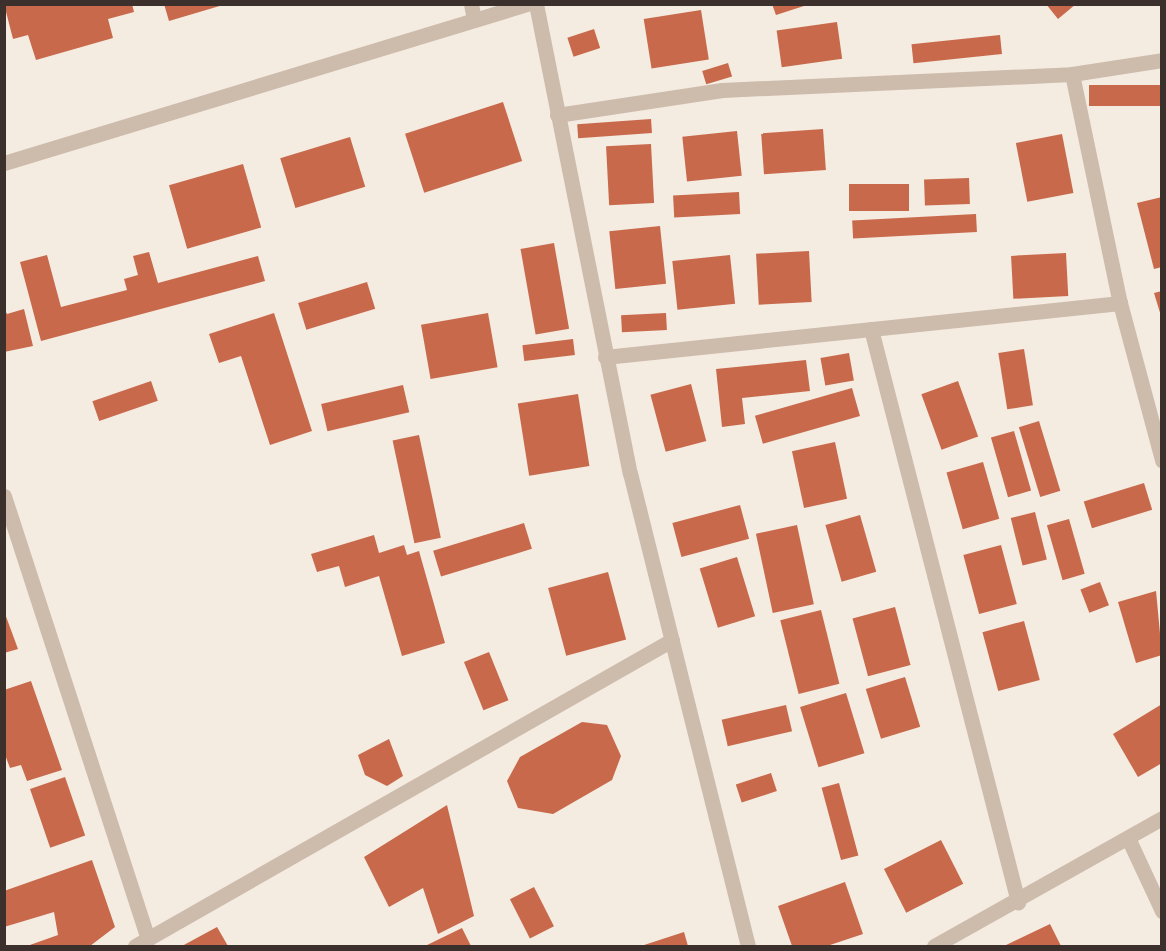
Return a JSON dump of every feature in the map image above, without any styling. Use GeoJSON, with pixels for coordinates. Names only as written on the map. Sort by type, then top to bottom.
{"type":"FeatureCollection","features":[{"type":"Feature","properties":{"kind":"street"},"geometry":{"type":"LineString","coordinates":[[471,4],[474,20]]}},
{"type":"Feature","properties":{"kind":"street"},"geometry":{"type":"LineString","coordinates":[[4,163],[527,4]]}},
{"type":"Feature","properties":{"kind":"street"},"geometry":{"type":"LineString","coordinates":[[536,4],[605,357],[748,946]]}},
{"type":"Feature","properties":{"kind":"street"},"geometry":{"type":"LineString","coordinates":[[557,114],[722,90],[1072,74],[1161,60]]}},
{"type":"Feature","properties":{"kind":"street"},"geometry":{"type":"LineString","coordinates":[[1072,74],[1120,303],[1161,460]]}},
{"type":"Feature","properties":{"kind":"street"},"geometry":{"type":"LineString","coordinates":[[605,357],[1120,303]]}},
{"type":"Feature","properties":{"kind":"street"},"geometry":{"type":"LineString","coordinates":[[871,329],[1018,902]]}},
{"type":"Feature","properties":{"kind":"street"},"geometry":{"type":"LineString","coordinates":[[4,496],[141,943],[672,640]]}},
{"type":"Feature","properties":{"kind":"street"},"geometry":{"type":"LineString","coordinates":[[933,946],[950,943],[1161,818]]}},
{"type":"Feature","properties":{"kind":"street"},"geometry":{"type":"LineString","coordinates":[[1128,838],[1161,911]]}},
{"type":"Feature","properties":{"kind":"building"},"geometry":{"type":"Polygon","coordinates":[[[4,4],[132,4],[134,12],[108,19],[113,38],[36,60],[28,35],[13,39],[4,4]]]}},
{"type":"Feature","properties":{"kind":"building"},"geometry":{"type":"Polygon","coordinates":[[[164,4],[223,4],[223,5],[169,21],[164,4]]]}},
{"type":"Feature","properties":{"kind":"building"},"geometry":{"type":"Polygon","coordinates":[[[772,4],[807,4],[807,5],[776,15],[772,4]]]}},
{"type":"Feature","properties":{"kind":"building"},"geometry":{"type":"Polygon","coordinates":[[[1046,4],[1076,4],[1058,19],[1046,4]]]}},
{"type":"Feature","properties":{"kind":"building"},"geometry":{"type":"Polygon","coordinates":[[[701,10],[709,59],[652,68],[644,19],[701,10]]]}},
{"type":"Feature","properties":{"kind":"building"},"geometry":{"type":"Polygon","coordinates":[[[837,22],[842,59],[782,67],[777,30],[837,22]]]}},
{"type":"Feature","properties":{"kind":"building"},"geometry":{"type":"Polygon","coordinates":[[[594,29],[600,48],[574,57],[567,38],[594,29]]]}},
{"type":"Feature","properties":{"kind":"building"},"geometry":{"type":"Polygon","coordinates":[[[1000,35],[1002,54],[913,63],[911,44],[1000,35]]]}},
{"type":"Feature","properties":{"kind":"building"},"geometry":{"type":"Polygon","coordinates":[[[728,63],[732,76],[706,84],[702,71],[728,63]]]}},
{"type":"Feature","properties":{"kind":"building"},"geometry":{"type":"Polygon","coordinates":[[[1089,85],[1162,85],[1162,106],[1089,106],[1089,85]]]}},
{"type":"Feature","properties":{"kind":"building"},"geometry":{"type":"Polygon","coordinates":[[[503,102],[522,161],[424,193],[405,134],[503,102]]]}},
{"type":"Feature","properties":{"kind":"building"},"geometry":{"type":"Polygon","coordinates":[[[651,119],[652,133],[578,138],[577,124],[651,119]]]}},
{"type":"Feature","properties":{"kind":"building"},"geometry":{"type":"Polygon","coordinates":[[[823,129],[826,170],[764,174],[761,133],[823,129]]]}},
{"type":"Feature","properties":{"kind":"building"},"geometry":{"type":"Polygon","coordinates":[[[737,131],[742,176],[687,182],[682,137],[737,131]]]}},
{"type":"Feature","properties":{"kind":"building"},"geometry":{"type":"Polygon","coordinates":[[[1062,134],[1073,193],[1027,202],[1016,143],[1062,134]]]}},
{"type":"Feature","properties":{"kind":"building"},"geometry":{"type":"Polygon","coordinates":[[[350,137],[365,187],[295,208],[280,158],[350,137]]]}},
{"type":"Feature","properties":{"kind":"building"},"geometry":{"type":"Polygon","coordinates":[[[651,144],[654,203],[609,205],[606,146],[651,144]]]}},
{"type":"Feature","properties":{"kind":"building"},"geometry":{"type":"Polygon","coordinates":[[[243,164],[261,227],[187,249],[169,185],[243,164]]]}},
{"type":"Feature","properties":{"kind":"building"},"geometry":{"type":"Polygon","coordinates":[[[969,178],[970,204],[925,206],[924,180],[969,178]]]}},
{"type":"Feature","properties":{"kind":"building"},"geometry":{"type":"Polygon","coordinates":[[[849,184],[909,184],[909,211],[849,211],[849,184]]]}},
{"type":"Feature","properties":{"kind":"building"},"geometry":{"type":"Polygon","coordinates":[[[739,192],[740,214],[674,217],[673,195],[739,192]]]}},
{"type":"Feature","properties":{"kind":"building"},"geometry":{"type":"Polygon","coordinates":[[[1162,197],[1162,267],[1154,269],[1137,203],[1162,197]]]}},
{"type":"Feature","properties":{"kind":"building"},"geometry":{"type":"Polygon","coordinates":[[[976,214],[977,232],[853,238],[852,220],[976,214]]]}},
{"type":"Feature","properties":{"kind":"building"},"geometry":{"type":"Polygon","coordinates":[[[660,226],[666,284],[615,289],[609,231],[660,226]]]}},
{"type":"Feature","properties":{"kind":"building"},"geometry":{"type":"Polygon","coordinates":[[[554,243],[569,329],[536,335],[521,249],[554,243]]]}},
{"type":"Feature","properties":{"kind":"building"},"geometry":{"type":"Polygon","coordinates":[[[809,251],[812,302],[759,305],[756,254],[809,251]]]}},
{"type":"Feature","properties":{"kind":"building"},"geometry":{"type":"Polygon","coordinates":[[[149,252],[158,283],[258,256],[265,281],[41,341],[20,262],[47,255],[61,307],[127,290],[124,279],[138,275],[133,256],[149,252]]]}},
{"type":"Feature","properties":{"kind":"building"},"geometry":{"type":"Polygon","coordinates":[[[1066,253],[1068,296],[1013,299],[1011,256],[1066,253]]]}},
{"type":"Feature","properties":{"kind":"building"},"geometry":{"type":"Polygon","coordinates":[[[730,255],[735,304],[677,310],[672,261],[730,255]]]}},
{"type":"Feature","properties":{"kind":"building"},"geometry":{"type":"Polygon","coordinates":[[[367,282],[375,309],[306,330],[298,303],[367,282]]]}},
{"type":"Feature","properties":{"kind":"building"},"geometry":{"type":"Polygon","coordinates":[[[1162,291],[1162,316],[1161,316],[1154,293],[1162,291]]]}},
{"type":"Feature","properties":{"kind":"building"},"geometry":{"type":"Polygon","coordinates":[[[4,308],[7,314],[24,309],[33,346],[4,352],[4,308]]]}},
{"type":"Feature","properties":{"kind":"building"},"geometry":{"type":"Polygon","coordinates":[[[274,313],[312,431],[270,445],[241,356],[219,363],[209,334],[274,313]]]}},
{"type":"Feature","properties":{"kind":"building"},"geometry":{"type":"Polygon","coordinates":[[[488,313],[498,367],[431,379],[421,325],[488,313]]]}},
{"type":"Feature","properties":{"kind":"building"},"geometry":{"type":"Polygon","coordinates":[[[666,313],[667,330],[622,332],[621,315],[666,313]]]}},
{"type":"Feature","properties":{"kind":"building"},"geometry":{"type":"Polygon","coordinates":[[[573,339],[575,355],[524,361],[522,345],[573,339]]]}},
{"type":"Feature","properties":{"kind":"building"},"geometry":{"type":"Polygon","coordinates":[[[1024,349],[1033,405],[1007,409],[998,353],[1024,349]]]}},
{"type":"Feature","properties":{"kind":"building"},"geometry":{"type":"Polygon","coordinates":[[[849,353],[854,381],[825,386],[820,358],[849,353]]]}},
{"type":"Feature","properties":{"kind":"building"},"geometry":{"type":"Polygon","coordinates":[[[806,360],[810,391],[742,398],[745,424],[722,427],[716,369],[806,360]]]}},
{"type":"Feature","properties":{"kind":"building"},"geometry":{"type":"Polygon","coordinates":[[[151,381],[158,401],[99,421],[92,401],[151,381]]]}},
{"type":"Feature","properties":{"kind":"building"},"geometry":{"type":"Polygon","coordinates":[[[958,381],[978,436],[942,450],[921,394],[958,381]]]}},
{"type":"Feature","properties":{"kind":"building"},"geometry":{"type":"Polygon","coordinates":[[[691,384],[706,441],[666,452],[650,395],[691,384]]]}},
{"type":"Feature","properties":{"kind":"building"},"geometry":{"type":"Polygon","coordinates":[[[403,385],[409,412],[327,431],[321,404],[403,385]]]}},
{"type":"Feature","properties":{"kind":"building"},"geometry":{"type":"Polygon","coordinates":[[[852,388],[860,416],[763,444],[755,416],[852,388]]]}},
{"type":"Feature","properties":{"kind":"building"},"geometry":{"type":"Polygon","coordinates":[[[578,394],[589,466],[529,476],[518,404],[578,394]]]}},
{"type":"Feature","properties":{"kind":"building"},"geometry":{"type":"Polygon","coordinates":[[[1039,421],[1060,491],[1040,497],[1019,427],[1039,421]]]}},
{"type":"Feature","properties":{"kind":"building"},"geometry":{"type":"Polygon","coordinates":[[[1014,431],[1031,491],[1008,497],[991,438],[1014,431]]]}},
{"type":"Feature","properties":{"kind":"building"},"geometry":{"type":"Polygon","coordinates":[[[419,435],[441,538],[414,543],[393,441],[419,435]]]}},
{"type":"Feature","properties":{"kind":"building"},"geometry":{"type":"Polygon","coordinates":[[[835,442],[847,499],[804,508],[792,451],[835,442]]]}},
{"type":"Feature","properties":{"kind":"building"},"geometry":{"type":"Polygon","coordinates":[[[983,462],[999,519],[963,529],[946,472],[983,462]]]}},
{"type":"Feature","properties":{"kind":"building"},"geometry":{"type":"Polygon","coordinates":[[[1144,483],[1152,510],[1092,528],[1084,501],[1144,483]]]}},
{"type":"Feature","properties":{"kind":"building"},"geometry":{"type":"Polygon","coordinates":[[[740,505],[749,539],[681,557],[672,523],[740,505]]]}},
{"type":"Feature","properties":{"kind":"building"},"geometry":{"type":"Polygon","coordinates":[[[1035,512],[1047,560],[1023,566],[1011,518],[1035,512]]]}},
{"type":"Feature","properties":{"kind":"building"},"geometry":{"type":"Polygon","coordinates":[[[860,515],[876,572],[842,582],[825,525],[860,515]]]}},
{"type":"Feature","properties":{"kind":"building"},"geometry":{"type":"Polygon","coordinates":[[[1069,519],[1085,574],[1063,580],[1047,525],[1069,519]]]}},
{"type":"Feature","properties":{"kind":"building"},"geometry":{"type":"Polygon","coordinates":[[[524,523],[532,549],[441,577],[433,551],[524,523]]]}},
{"type":"Feature","properties":{"kind":"building"},"geometry":{"type":"Polygon","coordinates":[[[797,525],[814,604],[773,613],[756,534],[797,525]]]}},
{"type":"Feature","properties":{"kind":"building"},"geometry":{"type":"Polygon","coordinates":[[[374,535],[379,553],[404,545],[407,555],[419,551],[445,643],[402,656],[379,576],[345,587],[339,566],[317,572],[311,554],[374,535]]]}},
{"type":"Feature","properties":{"kind":"building"},"geometry":{"type":"Polygon","coordinates":[[[1001,545],[1017,604],[979,614],[963,555],[1001,545]]]}},
{"type":"Feature","properties":{"kind":"building"},"geometry":{"type":"Polygon","coordinates":[[[737,557],[755,616],[718,628],[700,568],[737,557]]]}},
{"type":"Feature","properties":{"kind":"building"},"geometry":{"type":"Polygon","coordinates":[[[608,572],[626,640],[566,656],[548,588],[608,572]]]}},
{"type":"Feature","properties":{"kind":"building"},"geometry":{"type":"Polygon","coordinates":[[[1100,582],[1109,605],[1089,613],[1080,590],[1100,582]]]}},
{"type":"Feature","properties":{"kind":"building"},"geometry":{"type":"Polygon","coordinates":[[[1156,591],[1162,655],[1136,663],[1118,602],[1156,591]]]}},
{"type":"Feature","properties":{"kind":"building"},"geometry":{"type":"Polygon","coordinates":[[[895,607],[911,665],[868,676],[852,618],[895,607]]]}},
{"type":"Feature","properties":{"kind":"building"},"geometry":{"type":"Polygon","coordinates":[[[821,610],[839,684],[799,694],[780,620],[821,610]]]}},
{"type":"Feature","properties":{"kind":"building"},"geometry":{"type":"Polygon","coordinates":[[[4,611],[18,649],[4,653],[4,611]]]}},
{"type":"Feature","properties":{"kind":"building"},"geometry":{"type":"Polygon","coordinates":[[[1024,621],[1040,680],[998,691],[982,632],[1024,621]]]}},
{"type":"Feature","properties":{"kind":"building"},"geometry":{"type":"Polygon","coordinates":[[[489,652],[508,700],[483,710],[464,662],[489,652]]]}},
{"type":"Feature","properties":{"kind":"building"},"geometry":{"type":"Polygon","coordinates":[[[905,677],[920,727],[881,739],[866,689],[905,677]]]}},
{"type":"Feature","properties":{"kind":"building"},"geometry":{"type":"Polygon","coordinates":[[[31,681],[62,770],[27,781],[21,765],[10,768],[4,752],[4,690],[31,681]]]}},
{"type":"Feature","properties":{"kind":"building"},"geometry":{"type":"Polygon","coordinates":[[[846,693],[864,753],[819,767],[800,707],[846,693]]]}},
{"type":"Feature","properties":{"kind":"building"},"geometry":{"type":"Polygon","coordinates":[[[1162,704],[1162,763],[1138,777],[1113,734],[1162,704]]]}},
{"type":"Feature","properties":{"kind":"building"},"geometry":{"type":"Polygon","coordinates":[[[786,705],[792,731],[728,746],[722,720],[786,705]]]}},
{"type":"Feature","properties":{"kind":"building"},"geometry":{"type":"Polygon","coordinates":[[[582,722],[607,725],[621,756],[612,780],[553,814],[518,808],[507,781],[520,757],[582,722]]]}},
{"type":"Feature","properties":{"kind":"building"},"geometry":{"type":"Polygon","coordinates":[[[389,739],[403,776],[387,786],[365,775],[358,755],[389,739]]]}},
{"type":"Feature","properties":{"kind":"building"},"geometry":{"type":"Polygon","coordinates":[[[771,773],[777,791],[742,803],[736,784],[771,773]]]}},
{"type":"Feature","properties":{"kind":"building"},"geometry":{"type":"Polygon","coordinates":[[[65,777],[85,836],[50,848],[30,789],[65,777]]]}},
{"type":"Feature","properties":{"kind":"building"},"geometry":{"type":"Polygon","coordinates":[[[839,783],[858,855],[841,860],[822,788],[839,783]]]}},
{"type":"Feature","properties":{"kind":"building"},"geometry":{"type":"Polygon","coordinates":[[[447,805],[474,916],[438,934],[423,888],[389,907],[364,857],[447,805]]]}},
{"type":"Feature","properties":{"kind":"building"},"geometry":{"type":"Polygon","coordinates":[[[941,840],[963,884],[906,913],[884,869],[941,840]]]}},
{"type":"Feature","properties":{"kind":"building"},"geometry":{"type":"Polygon","coordinates":[[[92,860],[115,927],[90,946],[27,946],[58,935],[54,912],[4,927],[4,891],[92,860]]]}},
{"type":"Feature","properties":{"kind":"building"},"geometry":{"type":"Polygon","coordinates":[[[845,882],[863,934],[827,946],[792,946],[778,906],[845,882]]]}},
{"type":"Feature","properties":{"kind":"building"},"geometry":{"type":"Polygon","coordinates":[[[534,887],[554,926],[530,938],[510,899],[534,887]]]}},
{"type":"Feature","properties":{"kind":"building"},"geometry":{"type":"Polygon","coordinates":[[[1050,924],[1061,946],[1004,946],[1050,924]]]}},
{"type":"Feature","properties":{"kind":"building"},"geometry":{"type":"Polygon","coordinates":[[[217,927],[228,946],[182,946],[217,927]]]}},
{"type":"Feature","properties":{"kind":"building"},"geometry":{"type":"Polygon","coordinates":[[[462,928],[471,946],[425,946],[462,928]]]}},
{"type":"Feature","properties":{"kind":"building"},"geometry":{"type":"Polygon","coordinates":[[[684,932],[688,946],[641,946],[684,932]]]}}]}
